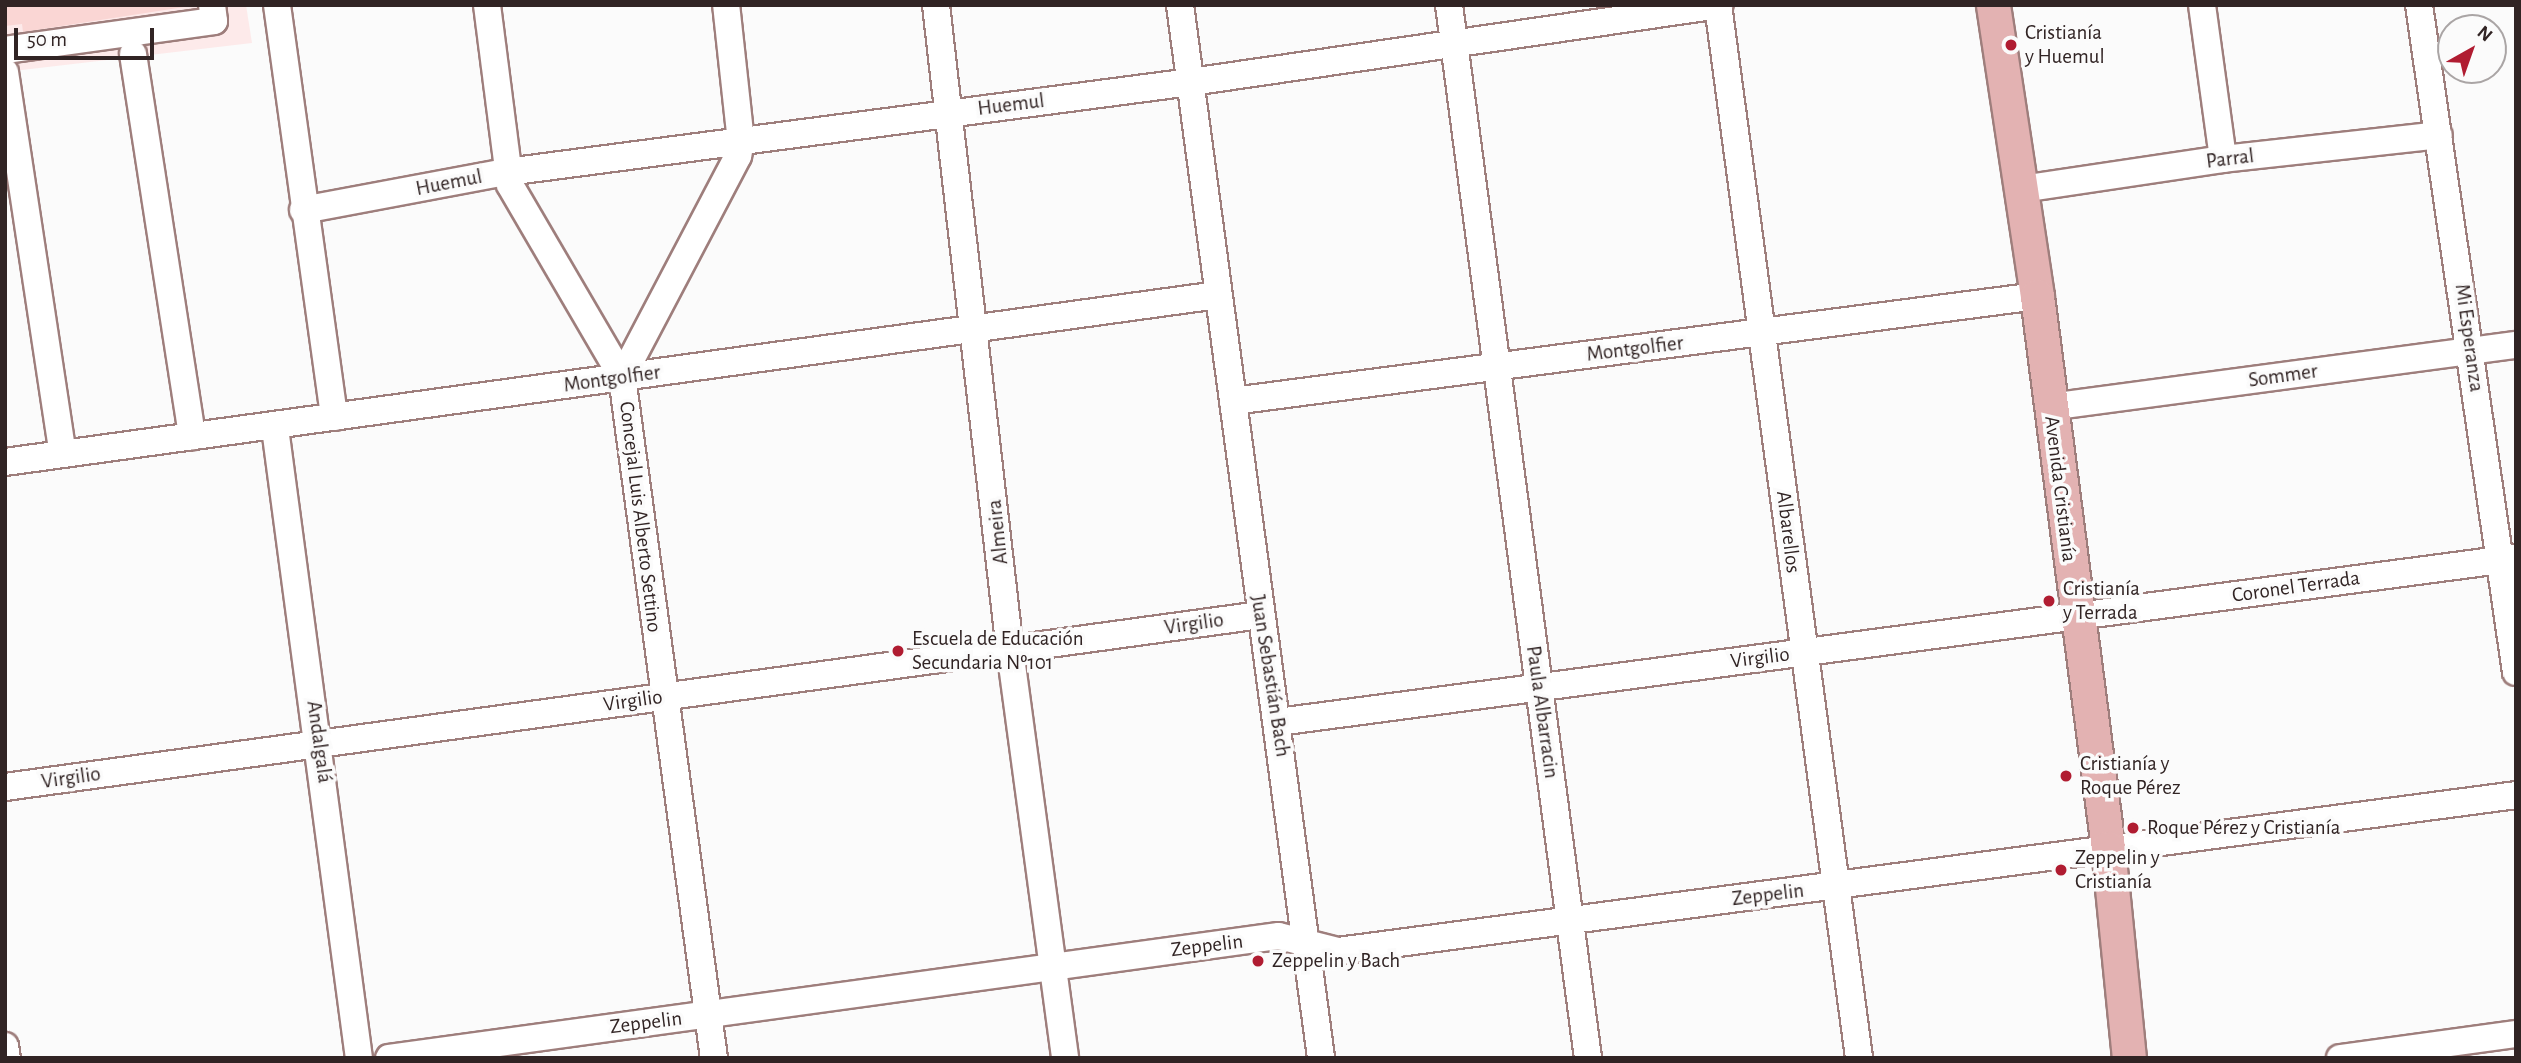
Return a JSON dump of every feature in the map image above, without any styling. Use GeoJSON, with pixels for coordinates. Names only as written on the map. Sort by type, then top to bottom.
{"type":"FeatureCollection","features":[{"type":"Feature","properties":{"kind":"main road","name":"Avenida Cristianía"},"geometry":{"type":"LineString","coordinates":[[1993,5],[2037,296],[2076,616],[2108,848],[2129,1058]]}},
{"type":"Feature","properties":{"kind":"street"},"geometry":{"type":"LineString","coordinates":[[5,50],[214,22],[212,5]]}},
{"type":"Feature","properties":{"kind":"street"},"geometry":{"type":"LineString","coordinates":[[277,5],[303,210],[334,417]]}},
{"type":"Feature","properties":{"kind":"street","name":"Concejal Luis Alberto Settino"},"geometry":{"type":"LineString","coordinates":[[487,5],[507,172],[516,200],[622,377],[663,697],[714,1058]]}},
{"type":"Feature","properties":{"kind":"street"},"geometry":{"type":"LineString","coordinates":[[622,377],[734,167],[741,142],[726,5]]}},
{"type":"Feature","properties":{"kind":"street","name":"Almeira"},"geometry":{"type":"LineString","coordinates":[[936,5],[976,329],[1010,650],[1065,1058]]}},
{"type":"Feature","properties":{"kind":"street","name":"Juan Sebastián Bach"},"geometry":{"type":"LineString","coordinates":[[1180,5],[1321,1058]]}},
{"type":"Feature","properties":{"kind":"street","name":"Paula Albarracin"},"geometry":{"type":"LineString","coordinates":[[1449,5],[1588,1058]]}},
{"type":"Feature","properties":{"kind":"street","name":"Huemul"},"geometry":{"type":"LineString","coordinates":[[303,210],[507,172],[1454,46],[1718,5]]}},
{"type":"Feature","properties":{"kind":"street","name":"Albarellos"},"geometry":{"type":"LineString","coordinates":[[1718,5],[1859,1058]]}},
{"type":"Feature","properties":{"kind":"street"},"geometry":{"type":"LineString","coordinates":[[2202,5],[2223,159]]}},
{"type":"Feature","properties":{"kind":"street","name":"Mi Esperanza"},"geometry":{"type":"LineString","coordinates":[[2419,5],[2471,350],[2508,559],[2516,671]]}},
{"type":"Feature","properties":{"kind":"street"},"geometry":{"type":"LineString","coordinates":[[133,54],[192,436]]}},
{"type":"Feature","properties":{"kind":"street"},"geometry":{"type":"LineString","coordinates":[[5,72],[63,454]]}},
{"type":"Feature","properties":{"kind":"street","name":"Parral"},"geometry":{"type":"LineString","coordinates":[[2022,189],[2223,159],[2439,135]]}},
{"type":"Feature","properties":{"kind":"street","name":"Montgolfier"},"geometry":{"type":"LineString","coordinates":[[5,462],[192,436],[275,428],[334,417],[1218,295]]}},
{"type":"Feature","properties":{"kind":"street","name":"Montgolfier"},"geometry":{"type":"LineString","coordinates":[[1233,401],[2037,296]]}},
{"type":"Feature","properties":{"kind":"street","name":"Sommer"},"geometry":{"type":"LineString","coordinates":[[2050,407],[2516,345]]}},
{"type":"Feature","properties":{"kind":"street","name":"Andalgalá"},"geometry":{"type":"LineString","coordinates":[[275,428],[320,744],[359,1058]]}},
{"type":"Feature","properties":{"kind":"street","name":"Coronel Terrada"},"geometry":{"type":"LineString","coordinates":[[2076,616],[2508,559]]}},
{"type":"Feature","properties":{"kind":"street","name":"Virgilio"},"geometry":{"type":"LineString","coordinates":[[5,787],[1260,615]]}},
{"type":"Feature","properties":{"kind":"street","name":"Virgilio"},"geometry":{"type":"LineString","coordinates":[[1278,722],[2076,616]]}},
{"type":"Feature","properties":{"kind":"street","name":"Zeppelin"},"geometry":{"type":"LineString","coordinates":[[389,1058],[1279,936],[1338,951],[2516,795]]}},
{"type":"Feature","properties":{"kind":"street"},"geometry":{"type":"LineString","coordinates":[[2340,1058],[2516,1034]]}},
{"type":"Feature","properties":{"kind":"street"},"geometry":{"type":"LineString","coordinates":[[5,1046],[7,1058]]}},
{"type":"Feature","properties":{"kind":"shaded area"},"geometry":{"type":"Polygon","coordinates":[[[5,5],[246,5],[252,43],[5,72],[5,5]]]}},
{"type":"Feature","properties":{"kind":"building"},"geometry":{"type":"Polygon","coordinates":[[[5,5],[197,5],[23,32],[22,24],[5,26],[5,5]]]}},
{"type":"Feature","properties":{"kind":"place","name":"Cristianía y Huemul"},"geometry":{"type":"Point","coordinates":[2011,45]}},
{"type":"Feature","properties":{"kind":"place","name":"Cristianía y Terrada"},"geometry":{"type":"Point","coordinates":[2049,601]}},
{"type":"Feature","properties":{"kind":"place","name":"Escuela de Educación Secundaria Nº101"},"geometry":{"type":"Point","coordinates":[898,651]}},
{"type":"Feature","properties":{"kind":"place","name":"Cristianía y Roque Pérez"},"geometry":{"type":"Point","coordinates":[2066,776]}},
{"type":"Feature","properties":{"kind":"place","name":"Roque Pérez y Cristianía"},"geometry":{"type":"Point","coordinates":[2133,828]}},
{"type":"Feature","properties":{"kind":"place","name":"Zeppelin y Cristianía"},"geometry":{"type":"Point","coordinates":[2061,870]}},
{"type":"Feature","properties":{"kind":"place","name":"Zeppelin y Bach"},"geometry":{"type":"Point","coordinates":[1258,961]}}]}
